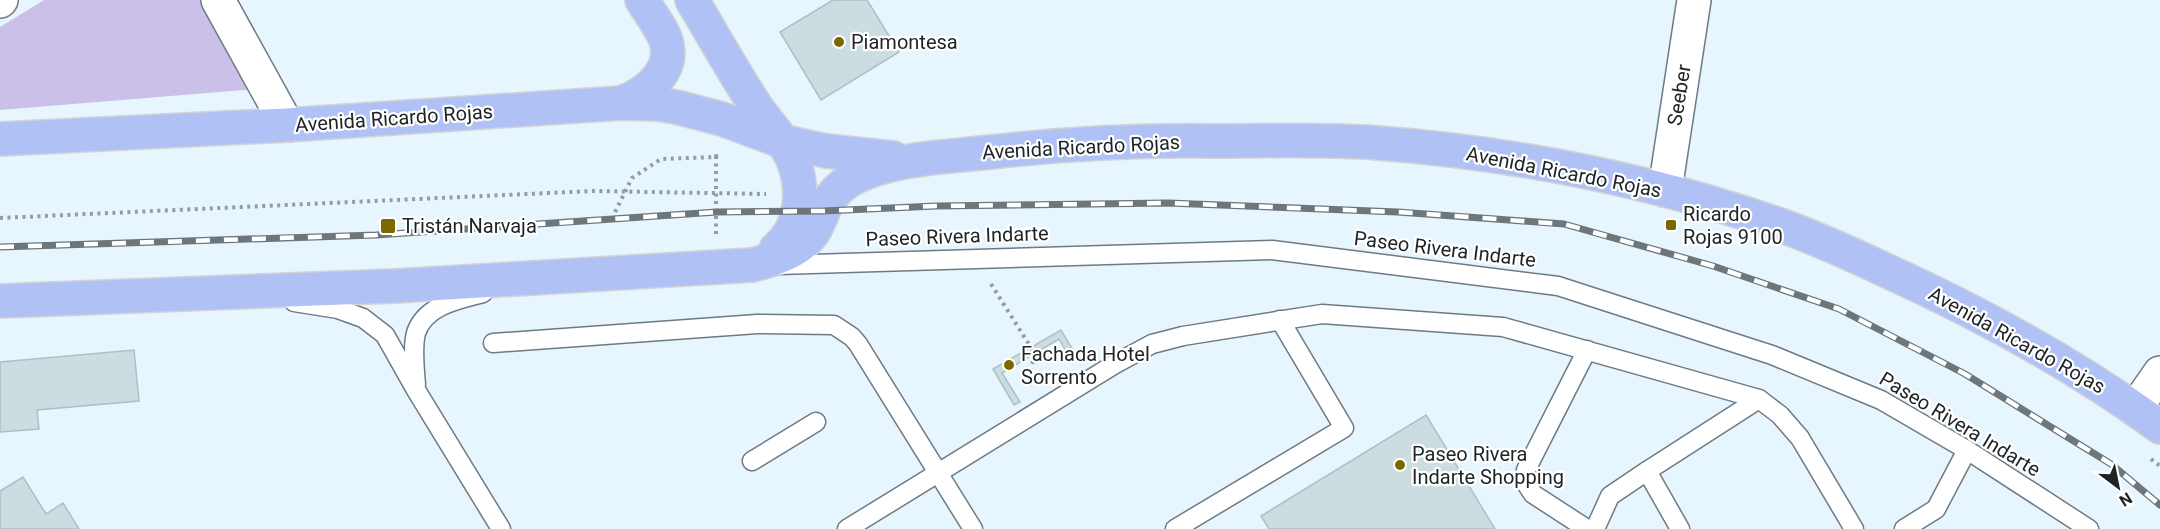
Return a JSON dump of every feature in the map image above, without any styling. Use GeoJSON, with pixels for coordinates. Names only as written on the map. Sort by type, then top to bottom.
{"type":"FeatureCollection","features":[{"type":"Feature","properties":{"kind":"main road"},"geometry":{"type":"LineString","coordinates":[[621,103],[644,92],[654,83],[667,59],[667,45],[642,0]]}},
{"type":"Feature","properties":{"kind":"main road"},"geometry":{"type":"LineString","coordinates":[[692,0],[759,110],[781,141]]}},
{"type":"Feature","properties":{"kind":"main road","name":"Avenida Ricardo Rojas"},"geometry":{"type":"LineString","coordinates":[[0,139],[287,125],[621,103],[657,104],[696,111],[781,141],[853,155],[914,160]]}},
{"type":"Feature","properties":{"kind":"main road","name":"Avenida Ricardo Rojas"},"geometry":{"type":"LineString","coordinates":[[0,301],[552,278],[728,267],[774,259],[799,245],[814,232],[833,194],[840,186],[867,171],[914,160],[1064,144],[1141,140],[1366,142],[1530,162],[1606,176],[1665,190],[1774,223],[1857,257],[1937,294],[2060,361],[2147,430]]}},
{"type":"Feature","properties":{"kind":"main road","name":"Avenida Ricardo Rojas"},"geometry":{"type":"LineString","coordinates":[[728,267],[774,251],[788,238],[797,220],[799,195],[793,159],[781,141]]}},
{"type":"Feature","properties":{"kind":"street"},"geometry":{"type":"LineString","coordinates":[[218,0],[287,125]]}},
{"type":"Feature","properties":{"kind":"street","name":"Seeber"},"geometry":{"type":"LineString","coordinates":[[1665,190],[1694,0]]}},
{"type":"Feature","properties":{"kind":"street"},"geometry":{"type":"LineString","coordinates":[[2147,430],[2160,373]]}},
{"type":"Feature","properties":{"kind":"lane","name":"Paseo Rivera Indarte"},"geometry":{"type":"LineString","coordinates":[[728,267],[1272,250],[1558,286],[1772,355],[1881,400],[1967,450],[2089,529]]}},
{"type":"Feature","properties":{"kind":"lane"},"geometry":{"type":"LineString","coordinates":[[416,390],[414,355],[417,332],[429,314],[450,301],[552,278]]}},
{"type":"Feature","properties":{"kind":"lane"},"geometry":{"type":"LineString","coordinates":[[236,292],[338,309],[363,318],[385,335],[501,529]]}},
{"type":"Feature","properties":{"kind":"lane"},"geometry":{"type":"LineString","coordinates":[[847,529],[1115,364],[1152,344],[1183,336],[1322,314],[1503,327],[1759,399],[1780,415],[1800,438],[1854,529]]}},
{"type":"Feature","properties":{"kind":"lane"},"geometry":{"type":"LineString","coordinates":[[1174,529],[1344,428],[1280,320]]}},
{"type":"Feature","properties":{"kind":"lane"},"geometry":{"type":"LineString","coordinates":[[493,343],[757,324],[834,325],[858,344],[974,529]]}},
{"type":"Feature","properties":{"kind":"lane"},"geometry":{"type":"LineString","coordinates":[[1587,350],[1526,470],[1527,485],[1533,494],[1587,529]]}},
{"type":"Feature","properties":{"kind":"lane"},"geometry":{"type":"LineString","coordinates":[[1594,529],[1610,496],[1759,399]]}},
{"type":"Feature","properties":{"kind":"lane"},"geometry":{"type":"LineString","coordinates":[[752,461],[816,422]]}},
{"type":"Feature","properties":{"kind":"lane"},"geometry":{"type":"LineString","coordinates":[[1904,529],[1936,509],[1967,450]]}},
{"type":"Feature","properties":{"kind":"lane"},"geometry":{"type":"LineString","coordinates":[[1647,471],[1680,529]]}},
{"type":"Feature","properties":{"kind":"path"},"geometry":{"type":"LineString","coordinates":[[722,119],[716,157],[717,194],[728,267]]}},
{"type":"Feature","properties":{"kind":"path"},"geometry":{"type":"LineString","coordinates":[[615,212],[632,178],[661,159],[716,157]]}},
{"type":"Feature","properties":{"kind":"path"},"geometry":{"type":"LineString","coordinates":[[0,218],[581,191],[799,195]]}},
{"type":"Feature","properties":{"kind":"path"},"geometry":{"type":"LineString","coordinates":[[974,258],[1035,354],[1029,375],[1031,398],[1039,411]]}},
{"type":"Feature","properties":{"kind":"path"},"geometry":{"type":"LineString","coordinates":[[2147,430],[2160,466]]}},
{"type":"Feature","properties":{"kind":"shaded area"},"geometry":{"type":"Polygon","coordinates":[[[44,0],[204,0],[256,89],[0,110],[0,27],[44,0]]]}},
{"type":"Feature","properties":{"kind":"building","name":"Piamontesa"},"geometry":{"type":"Polygon","coordinates":[[[833,0],[867,0],[899,52],[821,100],[780,32],[833,0]]]}},
{"type":"Feature","properties":{"kind":"building","name":"Fachada Hotel Sorrento"},"geometry":{"type":"Polygon","coordinates":[[[1061,330],[1077,357],[1071,360],[1059,339],[1002,373],[1020,402],[1014,405],[993,369],[1061,330]]]}},
{"type":"Feature","properties":{"kind":"building"},"geometry":{"type":"Polygon","coordinates":[[[134,350],[139,401],[37,410],[39,429],[0,432],[0,362],[134,350]]]}},
{"type":"Feature","properties":{"kind":"building","name":"Paseo Rivera Indarte Shopping"},"geometry":{"type":"Polygon","coordinates":[[[1426,415],[1495,529],[1269,529],[1261,516],[1426,415]]]}},
{"type":"Feature","properties":{"kind":"building"},"geometry":{"type":"Polygon","coordinates":[[[23,477],[46,514],[63,503],[79,529],[0,529],[0,491],[23,477]]]}},
{"type":"Feature","properties":{"kind":"railway"},"geometry":{"type":"LineString","coordinates":[[0,247],[376,235],[717,212],[823,211],[936,206],[1168,203],[1398,212],[1564,224],[1713,266],[1839,309],[1965,374],[2111,464],[2160,505]]}},
{"type":"Feature","properties":{"kind":"place","name":"Piamontesa"},"geometry":{"type":"Point","coordinates":[839,42]}},
{"type":"Feature","properties":{"kind":"place","name":"Ricardo Rojas 9100"},"geometry":{"type":"Point","coordinates":[1671,225]}},
{"type":"Feature","properties":{"kind":"place","name":"Tristán Narvaja"},"geometry":{"type":"Point","coordinates":[388,226]}},
{"type":"Feature","properties":{"kind":"place","name":"Fachada Hotel Sorrento"},"geometry":{"type":"Point","coordinates":[1009,365]}},
{"type":"Feature","properties":{"kind":"place","name":"Paseo Rivera Indarte Shopping"},"geometry":{"type":"Point","coordinates":[1400,465]}}]}
